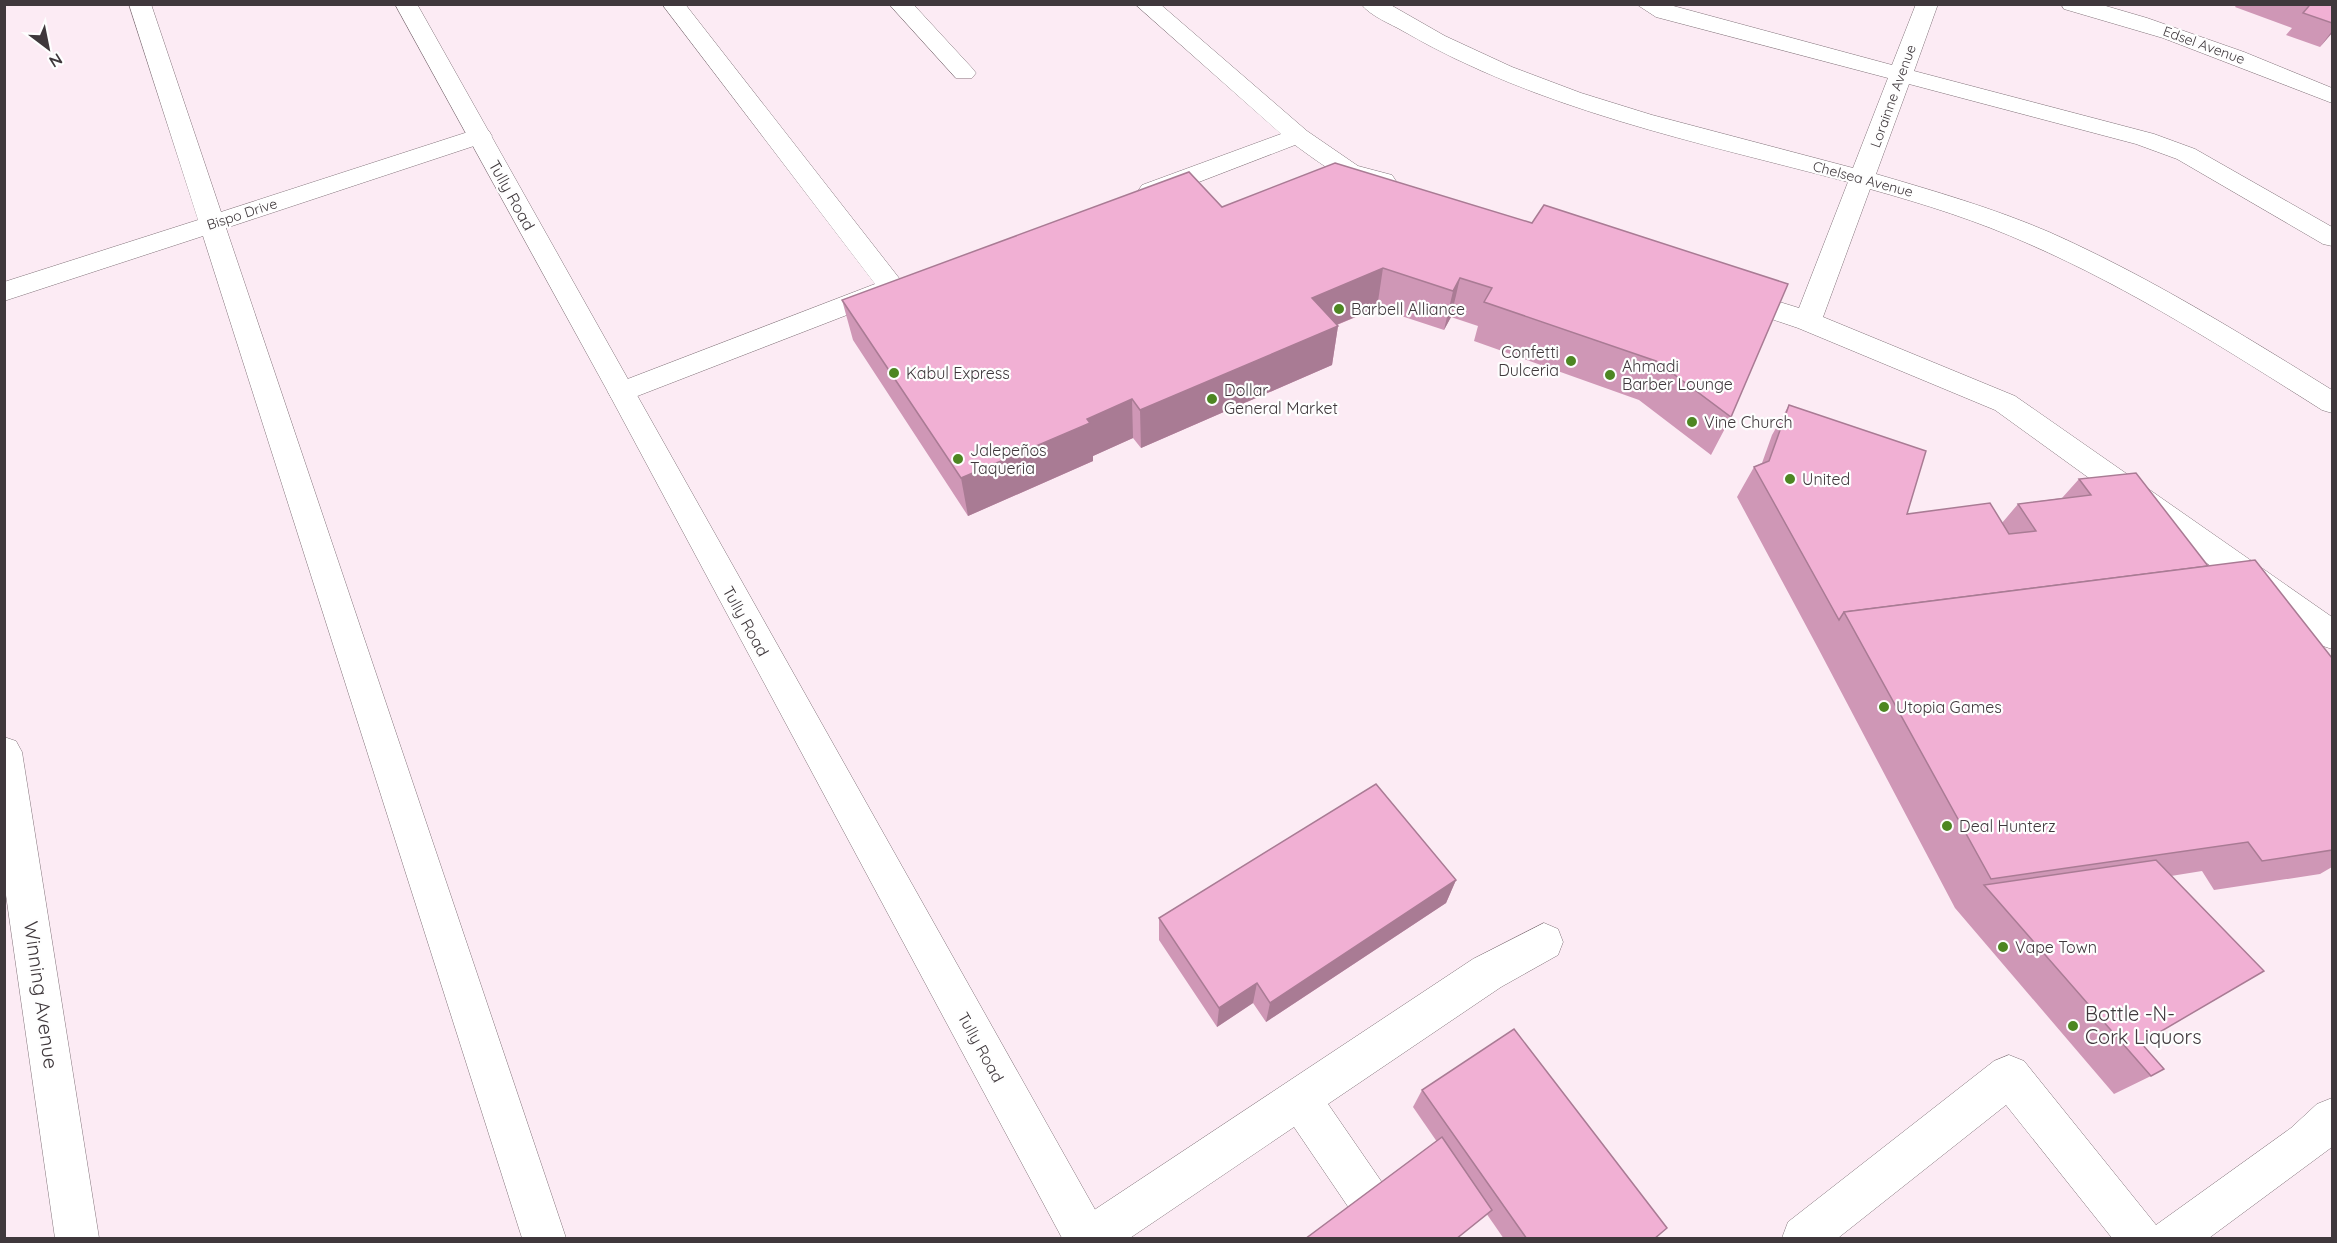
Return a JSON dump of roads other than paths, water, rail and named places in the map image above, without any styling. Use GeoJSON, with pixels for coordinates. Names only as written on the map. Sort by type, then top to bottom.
{"type":"FeatureCollection","features":[{"type":"Feature","properties":{"kind":"street"},"geometry":{"type":"LineString","coordinates":[[140,4],[544,1239]]}},
{"type":"Feature","properties":{"kind":"street","name":"Tully Road"},"geometry":{"type":"LineString","coordinates":[[406,4],[622,392],[1086,1239]]}},
{"type":"Feature","properties":{"kind":"street"},"geometry":{"type":"LineString","coordinates":[[622,392],[903,283],[673,4]]}},
{"type":"Feature","properties":{"kind":"street"},"geometry":{"type":"LineString","coordinates":[[900,4],[964,73]]}},
{"type":"Feature","properties":{"kind":"street"},"geometry":{"type":"LineString","coordinates":[[1146,4],[1298,136],[1349,171],[1406,188]]}},
{"type":"Feature","properties":{"kind":"street","name":"Chelsea Avenue"},"geometry":{"type":"LineString","coordinates":[[1372,4],[1449,49],[1505,74],[1578,100],[1862,178],[1984,216],[2078,254],[2170,302],[2332,403]]}},
{"type":"Feature","properties":{"kind":"street"},"geometry":{"type":"LineString","coordinates":[[1647,4],[1664,12],[2145,139],[2186,154],[2332,238]]}},
{"type":"Feature","properties":{"kind":"street","name":"Lorainne Avenue"},"geometry":{"type":"LineString","coordinates":[[1808,321],[1927,4]]}},
{"type":"Feature","properties":{"kind":"street","name":"Edsel Avenue"},"geometry":{"type":"LineString","coordinates":[[2072,4],[2176,35],[2250,61],[2332,96]]}},
{"type":"Feature","properties":{"kind":"street","name":"Bispo Drive"},"geometry":{"type":"LineString","coordinates":[[4,292],[480,136]]}},
{"type":"Feature","properties":{"kind":"street"},"geometry":{"type":"LineString","coordinates":[[1123,201],[1298,136]]}},
{"type":"Feature","properties":{"kind":"street"},"geometry":{"type":"LineString","coordinates":[[1707,288],[1808,321],[1940,374],[2005,404],[2332,635]]}},
{"type":"Feature","properties":{"kind":"street","name":"Winning Avenue"},"geometry":{"type":"LineString","coordinates":[[4,752],[77,1239]]}},
{"type":"Feature","properties":{"kind":"street"},"geometry":{"type":"LineString","coordinates":[[1092,1239],[1487,973],[1544,942]]}},
{"type":"Feature","properties":{"kind":"street"},"geometry":{"type":"LineString","coordinates":[[1804,1239],[2009,1076],[2140,1239]]}},
{"type":"Feature","properties":{"kind":"street"},"geometry":{"type":"LineString","coordinates":[[1300,1099],[1366,1196]]}},
{"type":"Feature","properties":{"kind":"street"},"geometry":{"type":"LineString","coordinates":[[2174,1239],[2306,1143],[2332,1119]]}},
{"type":"Feature","properties":{"kind":"place","name":"Barbell Alliance"},"geometry":{"type":"Point","coordinates":[1339,309]}},
{"type":"Feature","properties":{"kind":"place","name":"Confetti Dulceria"},"geometry":{"type":"Point","coordinates":[1571,361]}},
{"type":"Feature","properties":{"kind":"place","name":"Kabul Express"},"geometry":{"type":"Point","coordinates":[894,373]}},
{"type":"Feature","properties":{"kind":"place","name":"Ahmadi Barber Lounge"},"geometry":{"type":"Point","coordinates":[1610,375]}},
{"type":"Feature","properties":{"kind":"place","name":"Dollar General Market"},"geometry":{"type":"Point","coordinates":[1212,399]}},
{"type":"Feature","properties":{"kind":"place","name":"Vine Church"},"geometry":{"type":"Point","coordinates":[1692,422]}},
{"type":"Feature","properties":{"kind":"place","name":"Jalepeños Taqueria"},"geometry":{"type":"Point","coordinates":[958,459]}},
{"type":"Feature","properties":{"kind":"place","name":"United"},"geometry":{"type":"Point","coordinates":[1790,479]}},
{"type":"Feature","properties":{"kind":"place","name":"Utopia Games"},"geometry":{"type":"Point","coordinates":[1884,707]}},
{"type":"Feature","properties":{"kind":"place","name":"Deal Hunterz"},"geometry":{"type":"Point","coordinates":[1947,826]}},
{"type":"Feature","properties":{"kind":"place","name":"Vape Town"},"geometry":{"type":"Point","coordinates":[2003,947]}},
{"type":"Feature","properties":{"kind":"place","name":"Bottle -N- Cork Liquors"},"geometry":{"type":"Point","coordinates":[2073,1026]}}]}
